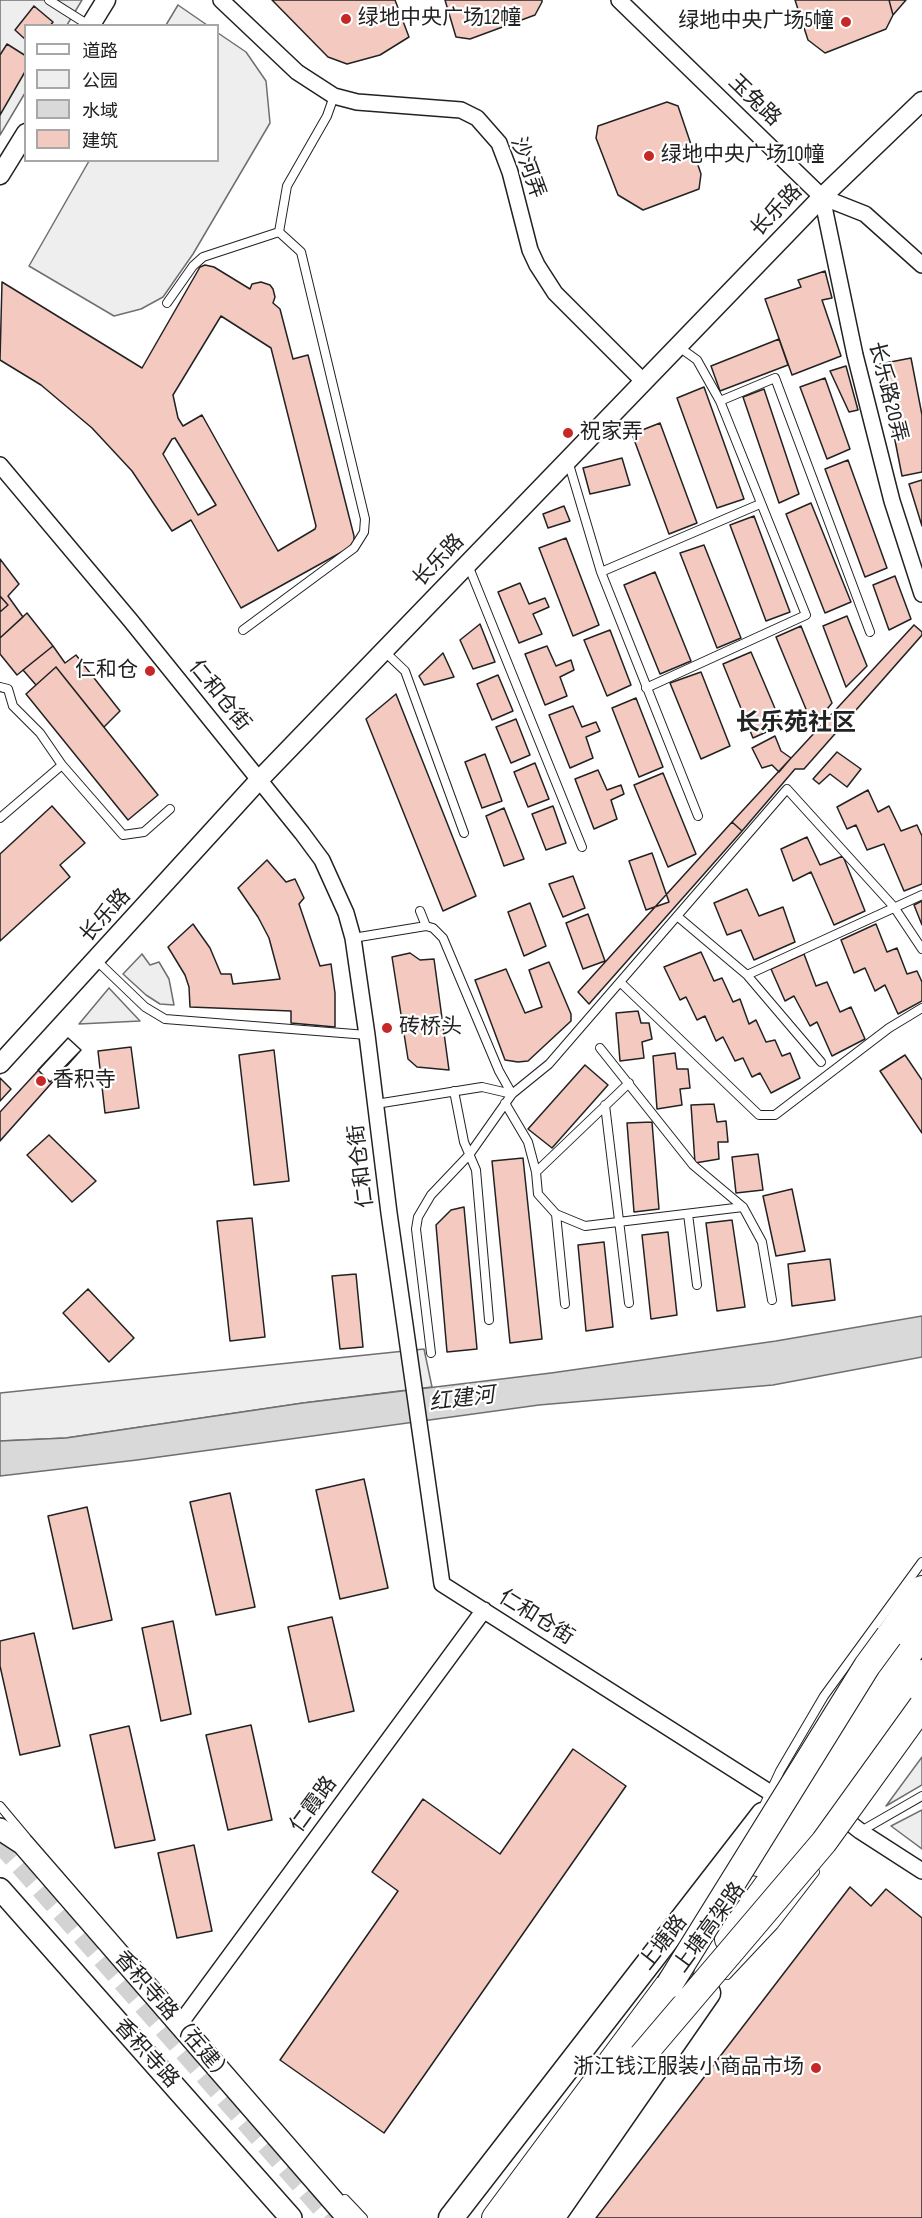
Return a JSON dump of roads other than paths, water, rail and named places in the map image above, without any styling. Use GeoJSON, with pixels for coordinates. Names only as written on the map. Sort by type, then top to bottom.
{"type":"FeatureCollection","features":[{"type":"Feature","properties":{"kind":"highway"},"geometry":{"type":"LineString","coordinates":[[669,1985],[867,1666],[922,1589]]}},
{"type":"Feature","properties":{"kind":"highway","name":"上塘高架路"},"geometry":{"type":"LineString","coordinates":[[495,2218],[669,1985],[922,1635]]}},
{"type":"Feature","properties":{"kind":"highway","name":"上塘高架路"},"geometry":{"type":"LineString","coordinates":[[524,2218],[922,1673]]}},
{"type":"Feature","properties":{"kind":"highway"},"geometry":{"type":"LineString","coordinates":[[642,2056],[824,1842],[922,1706]]}},
{"type":"Feature","properties":{"kind":"main road","name":"上塘路"},"geometry":{"type":"LineString","coordinates":[[451,2218],[753,1827],[774,1794],[922,1612]]}},
{"type":"Feature","properties":{"kind":"main road"},"geometry":{"type":"LineString","coordinates":[[552,2218],[711,1991],[850,1823],[922,1691]]}},
{"type":"Feature","properties":{"kind":"main road"},"geometry":{"type":"LineString","coordinates":[[0,1829],[23,1844]]}},
{"type":"Feature","properties":{"kind":"main road","name":"香积寺路（在建）"},"geometry":{"type":"LineString","coordinates":[[23,1844],[181,2021],[348,2218]]}},
{"type":"Feature","properties":{"kind":"main road","name":"香积寺路"},"geometry":{"type":"LineString","coordinates":[[0,1889],[291,2218]]}},
{"type":"Feature","properties":{"kind":"street"},"geometry":{"type":"LineString","coordinates":[[91,24],[106,0]]}},
{"type":"Feature","properties":{"kind":"street","name":"沙河弄"},"geometry":{"type":"LineString","coordinates":[[221,0],[297,72],[334,96],[357,102],[461,110],[477,118],[499,143],[510,172],[530,250],[537,265],[555,293],[643,381]]}},
{"type":"Feature","properties":{"kind":"street","name":"玉兔路"},"geometry":{"type":"LineString","coordinates":[[620,0],[822,197],[865,214],[922,265]]}},
{"type":"Feature","properties":{"kind":"street","name":"长乐路"},"geometry":{"type":"LineString","coordinates":[[0,1064],[259,780],[822,197],[922,101]]}},
{"type":"Feature","properties":{"kind":"street"},"geometry":{"type":"LineString","coordinates":[[0,175],[24,136]]}},
{"type":"Feature","properties":{"kind":"street","name":"长乐路20弄"},"geometry":{"type":"LineString","coordinates":[[822,197],[855,355],[883,467],[922,594]]}},
{"type":"Feature","properties":{"kind":"street","name":"仁和仓街"},"geometry":{"type":"LineString","coordinates":[[0,465],[132,621],[322,860],[346,913],[353,938],[367,1035],[442,1584],[774,1794]]}},
{"type":"Feature","properties":{"kind":"street","name":"仁霞路"},"geometry":{"type":"LineString","coordinates":[[181,2021],[484,1610]]}},
{"type":"Feature","properties":{"kind":"street","name":"香积寺路（在建）"},"geometry":{"type":"LineString","coordinates":[[0,1818],[23,1844]]}},
{"type":"Feature","properties":{"kind":"street"},"geometry":{"type":"LineString","coordinates":[[850,1823],[922,1871]]}},
{"type":"Feature","properties":{"kind":"lane"},"geometry":{"type":"LineString","coordinates":[[49,0],[87,24]]}},
{"type":"Feature","properties":{"kind":"lane"},"geometry":{"type":"LineString","coordinates":[[279,232],[287,186],[327,116],[334,96]]}},
{"type":"Feature","properties":{"kind":"lane"},"geometry":{"type":"LineString","coordinates":[[167,303],[192,266],[203,257],[279,232]]}},
{"type":"Feature","properties":{"kind":"lane"},"geometry":{"type":"LineString","coordinates":[[243,630],[354,548],[364,532],[364,519],[301,252],[279,232]]}},
{"type":"Feature","properties":{"kind":"lane"},"geometry":{"type":"LineString","coordinates":[[646,688],[806,615],[720,400],[697,360],[678,345]]}},
{"type":"Feature","properties":{"kind":"lane"},"geometry":{"type":"LineString","coordinates":[[720,400],[776,378],[870,632]]}},
{"type":"Feature","properties":{"kind":"lane"},"geometry":{"type":"LineString","coordinates":[[567,460],[601,572],[698,816]]}},
{"type":"Feature","properties":{"kind":"lane"},"geometry":{"type":"LineString","coordinates":[[601,572],[760,504]]}},
{"type":"Feature","properties":{"kind":"lane"},"geometry":{"type":"LineString","coordinates":[[468,563],[582,847]]}},
{"type":"Feature","properties":{"kind":"lane"},"geometry":{"type":"LineString","coordinates":[[384,651],[405,671],[464,833]]}},
{"type":"Feature","properties":{"kind":"lane"},"geometry":{"type":"LineString","coordinates":[[0,687],[8,689],[14,706],[40,733],[63,765],[123,835],[144,832],[170,809]]}},
{"type":"Feature","properties":{"kind":"lane"},"geometry":{"type":"LineString","coordinates":[[0,818],[63,765]]}},
{"type":"Feature","properties":{"kind":"lane"},"geometry":{"type":"LineString","coordinates":[[431,1353],[416,1229],[418,1217],[431,1195],[470,1155],[512,1094],[549,1064],[787,789],[894,907],[922,949]]}},
{"type":"Feature","properties":{"kind":"lane"},"geometry":{"type":"LineString","coordinates":[[747,975],[922,895]]}},
{"type":"Feature","properties":{"kind":"lane"},"geometry":{"type":"LineString","coordinates":[[420,911],[426,926]]}},
{"type":"Feature","properties":{"kind":"lane"},"geometry":{"type":"LineString","coordinates":[[677,916],[747,975],[821,1062]]}},
{"type":"Feature","properties":{"kind":"lane"},"geometry":{"type":"LineString","coordinates":[[353,938],[426,926],[433,928],[442,938],[499,1071],[512,1094]]}},
{"type":"Feature","properties":{"kind":"lane"},"geometry":{"type":"LineString","coordinates":[[96,960],[145,1007],[165,1019],[367,1035]]}},
{"type":"Feature","properties":{"kind":"lane"},"geometry":{"type":"LineString","coordinates":[[620,981],[759,1115],[775,1115],[889,1028],[922,1008]]}},
{"type":"Feature","properties":{"kind":"lane"},"geometry":{"type":"LineString","coordinates":[[600,1048],[693,1165],[742,1207],[762,1242],[772,1300]]}},
{"type":"Feature","properties":{"kind":"lane"},"geometry":{"type":"LineString","coordinates":[[536,1172],[629,1083]]}},
{"type":"Feature","properties":{"kind":"lane"},"geometry":{"type":"LineString","coordinates":[[376,1104],[482,1087],[512,1094]]}},
{"type":"Feature","properties":{"kind":"lane"},"geometry":{"type":"LineString","coordinates":[[454,1091],[464,1142],[476,1170],[489,1320]]}},
{"type":"Feature","properties":{"kind":"lane"},"geometry":{"type":"LineString","coordinates":[[506,1103],[528,1142],[536,1172],[538,1194],[556,1214],[585,1226],[742,1207]]}},
{"type":"Feature","properties":{"kind":"lane"},"geometry":{"type":"LineString","coordinates":[[605,1106],[621,1222],[629,1303]]}},
{"type":"Feature","properties":{"kind":"lane"},"geometry":{"type":"LineString","coordinates":[[556,1214],[565,1304]]}},
{"type":"Feature","properties":{"kind":"lane"},"geometry":{"type":"LineString","coordinates":[[688,1214],[697,1285]]}},
{"type":"Feature","properties":{"kind":"lane"},"geometry":{"type":"LineString","coordinates":[[774,1794],[780,1772],[824,1696],[922,1562]]}},
{"type":"Feature","properties":{"kind":"lane"},"geometry":{"type":"LineString","coordinates":[[850,1823],[922,1796]]}},
{"type":"Feature","properties":{"kind":"lane"},"geometry":{"type":"LineString","coordinates":[[0,1806],[181,2021],[316,2168]]}},
{"type":"Feature","properties":{"kind":"lane"},"geometry":{"type":"LineString","coordinates":[[711,1991],[774,1925],[823,1861]]}},
{"type":"Feature","properties":{"kind":"lane"},"geometry":{"type":"LineString","coordinates":[[339,2193],[363,2218]]}},
{"type":"Feature","properties":{"kind":"water","name":"红建河"},"geometry":{"type":"Polygon","coordinates":[[[922,1316],[922,1357],[773,1385],[539,1405],[137,1460],[0,1476],[0,1441],[66,1438],[303,1403],[551,1373],[776,1341],[922,1316]]]}},
{"type":"Feature","properties":{"kind":"tunnel"},"geometry":{"type":"LineString","coordinates":[[0,1842],[331,2218]]}},
{"type":"Feature","properties":{"kind":"place","name":"绿地中央广场12幢"},"geometry":{"type":"Point","coordinates":[346,19]}},
{"type":"Feature","properties":{"kind":"place","name":"绿地中央广场5幢"},"geometry":{"type":"Point","coordinates":[846,22]}},
{"type":"Feature","properties":{"kind":"place","name":"绿地中央广场10幢"},"geometry":{"type":"Point","coordinates":[649,156]}},
{"type":"Feature","properties":{"kind":"place","name":"祝家弄"},"geometry":{"type":"Point","coordinates":[568,433]}},
{"type":"Feature","properties":{"kind":"place","name":"仁和仓"},"geometry":{"type":"Point","coordinates":[150,671]}},
{"type":"Feature","properties":{"kind":"place","name":"砖桥头"},"geometry":{"type":"Point","coordinates":[387,1028]}},
{"type":"Feature","properties":{"kind":"place","name":"香积寺"},"geometry":{"type":"Point","coordinates":[41,1081]}},
{"type":"Feature","properties":{"kind":"place","name":"浙江钱江服装小商品市场"},"geometry":{"type":"Point","coordinates":[816,2068]}},
{"type":"Feature","properties":{"kind":"district","name":"长乐苑社区"},"geometry":{"type":"Point","coordinates":[796,724]}}]}
